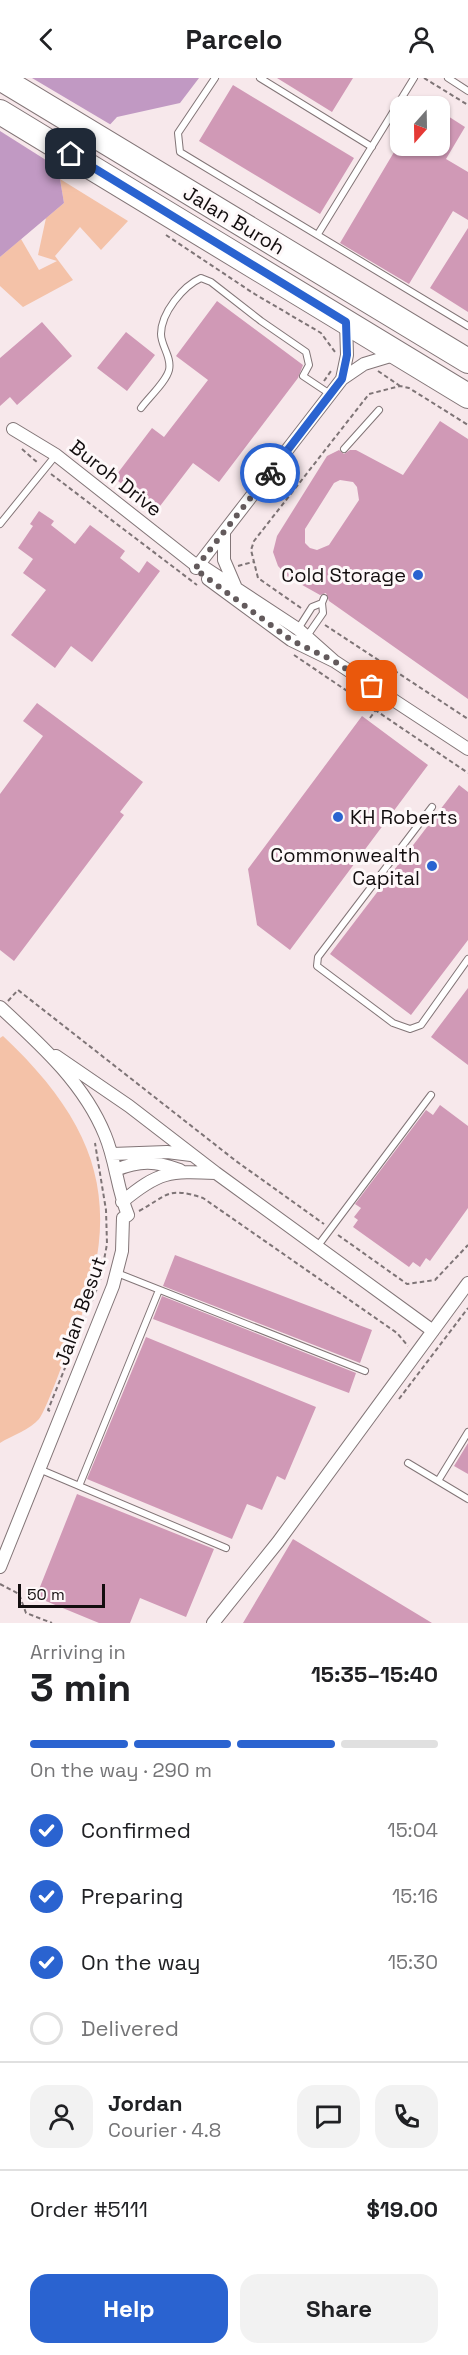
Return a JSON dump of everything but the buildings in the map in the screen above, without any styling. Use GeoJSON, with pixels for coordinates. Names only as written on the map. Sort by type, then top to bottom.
{"type":"FeatureCollection","features":[{"type":"Feature","properties":{"kind":"highway","name":"Jalan Buroh"},"geometry":{"type":"LineString","coordinates":[[0,78],[468,361]]}},
{"type":"Feature","properties":{"kind":"highway","name":"Jalan Buroh"},"geometry":{"type":"LineString","coordinates":[[0,112],[468,396]]}},
{"type":"Feature","properties":{"kind":"street"},"geometry":{"type":"LineString","coordinates":[[342,379],[347,355],[346,322]]}},
{"type":"Feature","properties":{"kind":"street"},"geometry":{"type":"LineString","coordinates":[[398,354],[364,364],[342,379],[224,533],[196,565],[291,640],[334,661],[468,749]]}},
{"type":"Feature","properties":{"kind":"street","name":"Buroh Drive"},"geometry":{"type":"LineString","coordinates":[[13,429],[56,455],[196,565],[302,633]]}},
{"type":"Feature","properties":{"kind":"street"},"geometry":{"type":"LineString","coordinates":[[224,533],[224,560],[236,589]]}},
{"type":"Feature","properties":{"kind":"street"},"geometry":{"type":"LineString","coordinates":[[302,633],[334,661]]}},
{"type":"Feature","properties":{"kind":"street"},"geometry":{"type":"LineString","coordinates":[[1,1007],[42,1046],[87,1097],[112,1154],[122,1202],[128,1215]]}},
{"type":"Feature","properties":{"kind":"street"},"geometry":{"type":"LineString","coordinates":[[42,1046],[129,1106],[216,1173],[433,1331]]}},
{"type":"Feature","properties":{"kind":"street"},"geometry":{"type":"LineString","coordinates":[[112,1154],[167,1152],[192,1155]]}},
{"type":"Feature","properties":{"kind":"street"},"geometry":{"type":"LineString","coordinates":[[116,1170],[143,1161],[159,1162],[184,1172]]}},
{"type":"Feature","properties":{"kind":"street"},"geometry":{"type":"LineString","coordinates":[[122,1202],[147,1181],[165,1174],[216,1173]]}},
{"type":"Feature","properties":{"kind":"street","name":"Jalan Besut"},"geometry":{"type":"LineString","coordinates":[[0,1567],[100,1323],[122,1251],[123,1218],[128,1215]]}},
{"type":"Feature","properties":{"kind":"street"},"geometry":{"type":"LineString","coordinates":[[213,1623],[278,1542],[468,1282]]}},
{"type":"Feature","properties":{"kind":"lane"},"geometry":{"type":"LineString","coordinates":[[215,78],[178,133],[180,152],[468,326]]}},
{"type":"Feature","properties":{"kind":"lane"},"geometry":{"type":"LineString","coordinates":[[260,78],[372,147]]}},
{"type":"Feature","properties":{"kind":"lane"},"geometry":{"type":"LineString","coordinates":[[318,234],[414,78]]}},
{"type":"Feature","properties":{"kind":"lane"},"geometry":{"type":"LineString","coordinates":[[451,79],[468,91]]}},
{"type":"Feature","properties":{"kind":"lane"},"geometry":{"type":"LineString","coordinates":[[141,408],[169,372],[170,361],[161,333],[166,316],[178,296],[192,282],[201,278],[211,282],[306,352],[309,365],[303,376],[330,395]]}},
{"type":"Feature","properties":{"kind":"lane"},"geometry":{"type":"LineString","coordinates":[[344,449],[379,410]]}},
{"type":"Feature","properties":{"kind":"lane"},"geometry":{"type":"LineString","coordinates":[[0,524],[56,455]]}},
{"type":"Feature","properties":{"kind":"lane"},"geometry":{"type":"LineString","coordinates":[[323,600],[323,613],[302,633],[312,607],[323,600]]}},
{"type":"Feature","properties":{"kind":"lane"},"geometry":{"type":"LineString","coordinates":[[432,807],[318,957],[317,966],[393,1023],[410,1029],[421,1025],[468,959]]}},
{"type":"Feature","properties":{"kind":"lane"},"geometry":{"type":"LineString","coordinates":[[316,1247],[431,1095]]}},
{"type":"Feature","properties":{"kind":"lane"},"geometry":{"type":"LineString","coordinates":[[117,1273],[365,1371]]}},
{"type":"Feature","properties":{"kind":"lane"},"geometry":{"type":"LineString","coordinates":[[80,1486],[159,1290]]}},
{"type":"Feature","properties":{"kind":"lane"},"geometry":{"type":"LineString","coordinates":[[438,1481],[468,1432]]}},
{"type":"Feature","properties":{"kind":"lane"},"geometry":{"type":"LineString","coordinates":[[408,1463],[468,1499]]}},
{"type":"Feature","properties":{"kind":"lane"},"geometry":{"type":"LineString","coordinates":[[39,1469],[226,1548]]}},
{"type":"Feature","properties":{"kind":"path"},"geometry":{"type":"LineString","coordinates":[[424,78],[468,105]]}},
{"type":"Feature","properties":{"kind":"path"},"geometry":{"type":"LineString","coordinates":[[166,235],[253,293],[321,333],[336,352]]}},
{"type":"Feature","properties":{"kind":"path"},"geometry":{"type":"LineString","coordinates":[[319,387],[336,364]]}},
{"type":"Feature","properties":{"kind":"path"},"geometry":{"type":"LineString","coordinates":[[308,614],[258,579],[250,550],[254,541],[369,394],[400,386],[409,388],[468,425]]}},
{"type":"Feature","properties":{"kind":"path"},"geometry":{"type":"LineString","coordinates":[[19,447],[199,586]]}},
{"type":"Feature","properties":{"kind":"path"},"geometry":{"type":"LineString","coordinates":[[318,620],[468,719]]}},
{"type":"Feature","properties":{"kind":"path"},"geometry":{"type":"LineString","coordinates":[[293,655],[468,773]]}},
{"type":"Feature","properties":{"kind":"path"},"geometry":{"type":"LineString","coordinates":[[370,718],[375,711]]}},
{"type":"Feature","properties":{"kind":"path"},"geometry":{"type":"LineString","coordinates":[[1,1007],[18,990],[237,1161],[407,1284],[435,1280],[468,1245]]}},
{"type":"Feature","properties":{"kind":"path"},"geometry":{"type":"LineString","coordinates":[[60,1417],[48,1410],[100,1281],[107,1244],[102,1178],[94,1145],[105,1134]]}},
{"type":"Feature","properties":{"kind":"path"},"geometry":{"type":"LineString","coordinates":[[128,1215],[142,1210],[162,1195],[190,1193],[203,1198],[397,1333],[409,1348],[406,1354]]}},
{"type":"Feature","properties":{"kind":"path"},"geometry":{"type":"LineString","coordinates":[[0,1584],[19,1594],[26,1612],[51,1623]]}},
{"type":"Feature","properties":{"kind":"shaded area"},"geometry":{"type":"Polygon","coordinates":[[[0,78],[199,78],[180,103],[117,117],[60,179],[64,203],[0,257],[0,78]]]}},
{"type":"Feature","properties":{"kind":"shaded area"},"geometry":{"type":"Polygon","coordinates":[[[60,179],[128,221],[101,250],[80,227],[55,256],[73,280],[23,307],[0,286],[0,257],[21,239],[39,270],[57,261],[38,255],[46,218],[64,203],[60,179]]]}},
{"type":"Feature","properties":{"kind":"shaded area"},"geometry":{"type":"Polygon","coordinates":[[[3,1036],[37,1071],[64,1106],[84,1141],[96,1177],[100,1214],[98,1254],[88,1296],[46,1405],[35,1423],[0,1443],[0,1038],[3,1036]]]}},
{"type":"Feature","properties":{"kind":"pier"},"geometry":{"type":"Polygon","coordinates":[[[0,78],[32,78],[113,126],[68,174],[0,131],[0,78]]]}},
{"type":"Feature","properties":{"kind":"way so far"},"geometry":{"type":"LineString","coordinates":[[270,473],[195,569],[291,640],[334,661],[372,686]]}},
{"type":"Feature","properties":{"kind":"place","name":"Cold Storage"},"geometry":{"type":"Point","coordinates":[418,575]}},
{"type":"Feature","properties":{"kind":"place","name":"KH Roberts"},"geometry":{"type":"Point","coordinates":[338,817]}},
{"type":"Feature","properties":{"kind":"place","name":"Commonwealth Capital"},"geometry":{"type":"Point","coordinates":[432,866]}},
{"type":"Feature","properties":{"kind":"route"},"geometry":{"type":"LineString","coordinates":[[71,154],[346,322],[347,355],[342,379],[270,473]]}}]}
